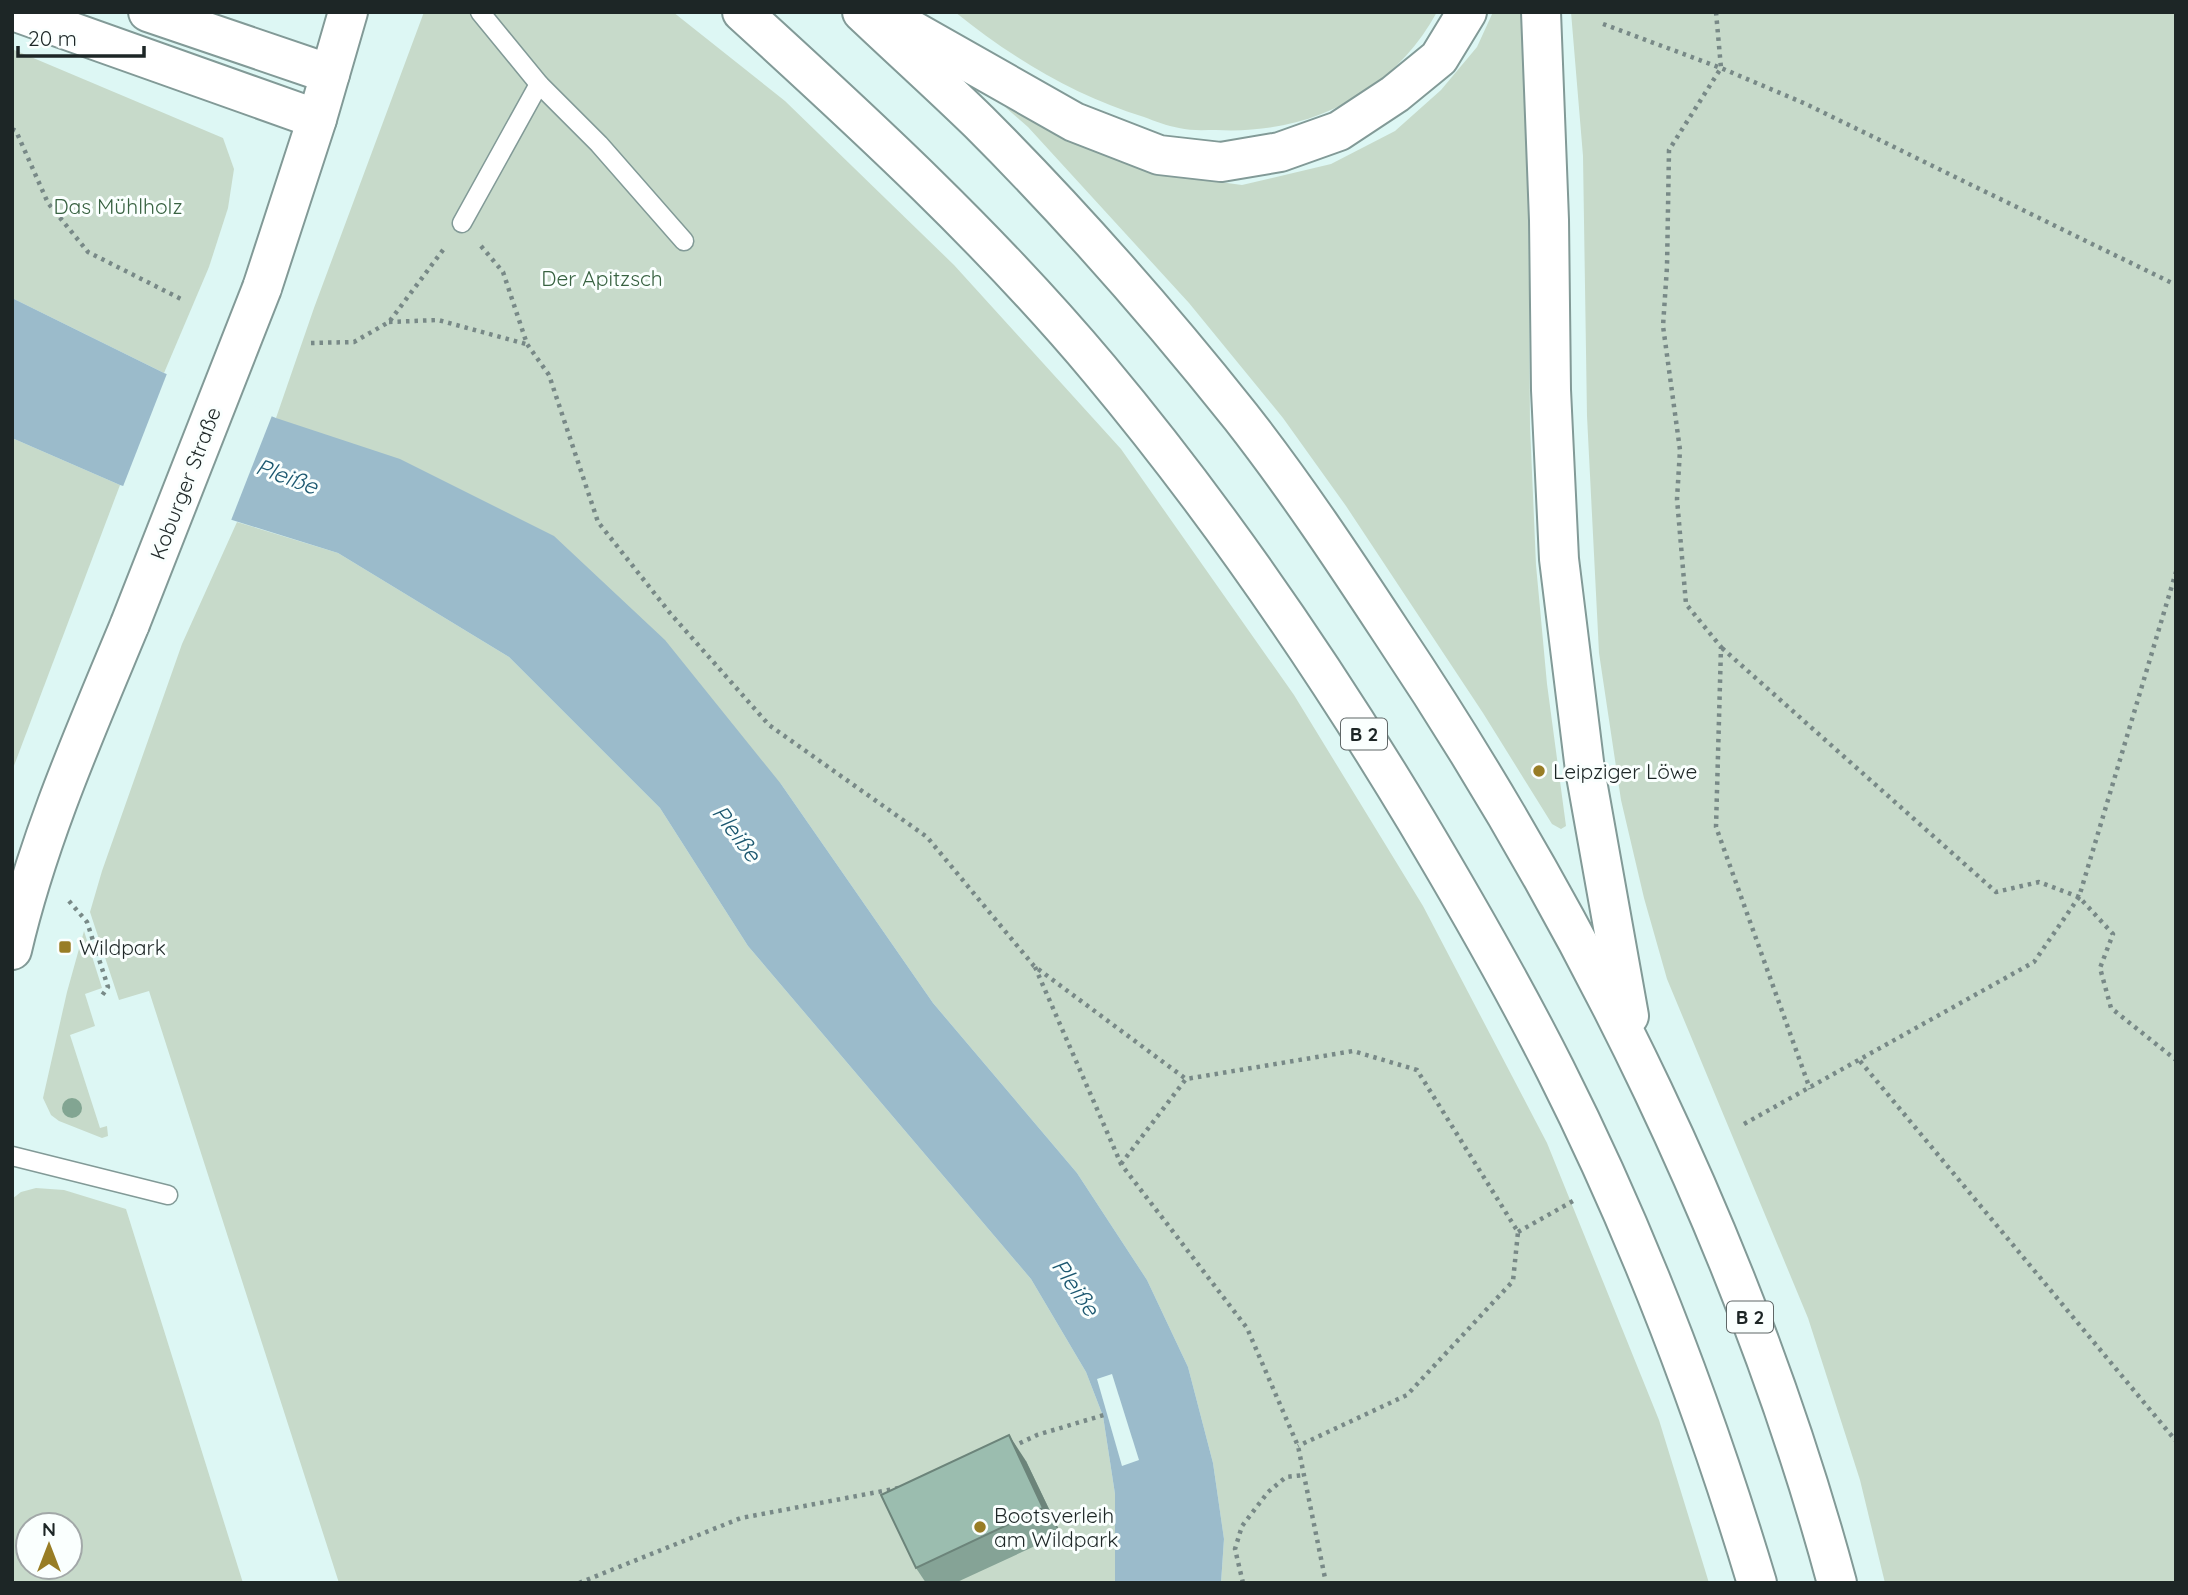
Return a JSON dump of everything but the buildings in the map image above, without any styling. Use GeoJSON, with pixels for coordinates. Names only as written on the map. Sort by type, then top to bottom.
{"type":"FeatureCollection","features":[{"type":"Feature","properties":{"kind":"main road"},"geometry":{"type":"LineString","coordinates":[[16,12],[317,119]]}},
{"type":"Feature","properties":{"kind":"main road"},"geometry":{"type":"LineString","coordinates":[[148,12],[330,74]]}},
{"type":"Feature","properties":{"kind":"main road","name":"Koburger Straße"},"geometry":{"type":"LineString","coordinates":[[12,950],[57,803],[262,288],[317,119],[348,12]]}},
{"type":"Feature","properties":{"kind":"main road","name":"B 2"},"geometry":{"type":"LineString","coordinates":[[742,12],[955,214],[1097,367],[1170,457],[1245,557],[1353,716],[1479,925],[1557,1072],[1626,1224],[1685,1367],[1736,1513],[1757,1583]]}},
{"type":"Feature","properties":{"kind":"main road","name":"B 2"},"geometry":{"type":"LineString","coordinates":[[862,12],[978,122],[1070,216],[1149,306],[1243,419],[1312,513],[1445,712],[1555,896],[1638,1061],[1735,1277],[1821,1522],[1837,1583]]}},
{"type":"Feature","properties":{"kind":"main road"},"geometry":{"type":"LineString","coordinates":[[881,12],[1074,122],[1159,155],[1221,162],[1280,152],[1339,131],[1395,94],[1438,58],[1467,12]]}},
{"type":"Feature","properties":{"kind":"main road"},"geometry":{"type":"LineString","coordinates":[[1541,12],[1549,220],[1550,390],[1559,559],[1585,770],[1638,1061]]}},
{"type":"Feature","properties":{"kind":"lane"},"geometry":{"type":"LineString","coordinates":[[480,12],[539,84],[599,144],[684,242]]}},
{"type":"Feature","properties":{"kind":"lane"},"geometry":{"type":"LineString","coordinates":[[463,223],[539,84]]}},
{"type":"Feature","properties":{"kind":"lane"},"geometry":{"type":"LineString","coordinates":[[12,1156],[168,1195]]}},
{"type":"Feature","properties":{"kind":"path"},"geometry":{"type":"LineString","coordinates":[[1716,12],[1721,68],[1669,150],[1663,326],[1670,393],[1680,450],[1677,499],[1686,604],[1721,647],[1996,892],[2039,882],[2078,897],[2113,934],[2100,968],[2111,1008],[2176,1060]]}},
{"type":"Feature","properties":{"kind":"path"},"geometry":{"type":"LineString","coordinates":[[1603,23],[1721,68],[1818,110],[2176,285]]}},
{"type":"Feature","properties":{"kind":"path"},"geometry":{"type":"LineString","coordinates":[[12,129],[16,131],[48,203],[88,252],[183,300]]}},
{"type":"Feature","properties":{"kind":"path"},"geometry":{"type":"LineString","coordinates":[[311,343],[354,342],[389,322],[463,223],[503,272],[527,344],[549,374],[598,522],[670,613],[769,725],[927,837],[1034,966],[1186,1079]]}},
{"type":"Feature","properties":{"kind":"path"},"geometry":{"type":"LineString","coordinates":[[389,322],[438,320],[527,344]]}},
{"type":"Feature","properties":{"kind":"path"},"geometry":{"type":"LineString","coordinates":[[1744,1124],[2034,962],[2078,897],[2176,572]]}},
{"type":"Feature","properties":{"kind":"path"},"geometry":{"type":"LineString","coordinates":[[1721,647],[1716,827],[1810,1088]]}},
{"type":"Feature","properties":{"kind":"path"},"geometry":{"type":"LineString","coordinates":[[35,869],[87,922],[108,987],[101,997]]}},
{"type":"Feature","properties":{"kind":"path"},"geometry":{"type":"LineString","coordinates":[[1034,966],[1121,1164],[1247,1328],[1298,1446],[1326,1583]]}},
{"type":"Feature","properties":{"kind":"path"},"geometry":{"type":"LineString","coordinates":[[1121,1164],[1186,1079],[1353,1051],[1418,1070],[1518,1231],[1513,1281],[1407,1395],[1298,1446]]}},
{"type":"Feature","properties":{"kind":"path"},"geometry":{"type":"LineString","coordinates":[[1860,1061],[2176,1441]]}},
{"type":"Feature","properties":{"kind":"path"},"geometry":{"type":"LineString","coordinates":[[1518,1231],[1576,1199]]}},
{"type":"Feature","properties":{"kind":"path"},"geometry":{"type":"LineString","coordinates":[[1003,1451],[1037,1435],[1107,1414]]}},
{"type":"Feature","properties":{"kind":"path"},"geometry":{"type":"LineString","coordinates":[[1243,1583],[1235,1549],[1242,1526],[1268,1492],[1286,1477],[1304,1475]]}},
{"type":"Feature","properties":{"kind":"path"},"geometry":{"type":"LineString","coordinates":[[579,1583],[741,1518],[908,1486]]}},
{"type":"Feature","properties":{"kind":"green space","name":"Der Apitzsch"},"geometry":{"type":"Polygon","coordinates":[[[424,12],[673,12],[785,101],[954,265],[1121,449],[1294,695],[1423,906],[1547,1143],[1659,1420],[1709,1583],[1221,1583],[1224,1539],[1213,1463],[1188,1367],[1147,1280],[1077,1173],[933,1003],[781,784],[276,418],[424,12]]]}},
{"type":"Feature","properties":{"kind":"green space"},"geometry":{"type":"Polygon","coordinates":[[[955,12],[1437,12],[1397,66],[1372,87],[1344,104],[1283,125],[1250,130],[1202,130],[1166,125],[1069,87],[999,45],[955,12]]]}},
{"type":"Feature","properties":{"kind":"green space"},"geometry":{"type":"Polygon","coordinates":[[[1493,12],[1527,12],[1530,426],[1536,565],[1547,684],[1566,826],[1561,829],[1552,824],[1483,713],[1346,506],[1283,418],[1189,303],[1028,127],[1005,107],[1097,151],[1175,176],[1242,185],[1331,164],[1395,131],[1441,90],[1477,47],[1493,12]]]}},
{"type":"Feature","properties":{"kind":"green space"},"geometry":{"type":"Polygon","coordinates":[[[1571,12],[2176,12],[2176,1583],[1885,1583],[1860,1480],[1808,1318],[1667,979],[1644,898],[1621,800],[1599,653],[1587,416],[1583,156],[1571,12]]]}},
{"type":"Feature","properties":{"kind":"green space","name":"Das Mühlholz"},"geometry":{"type":"Polygon","coordinates":[[[12,49],[223,138],[234,169],[228,208],[209,267],[164,373],[12,298],[12,49]]]}},
{"type":"Feature","properties":{"kind":"green space"},"geometry":{"type":"Polygon","coordinates":[[[12,438],[120,485],[12,771],[12,438]]]}},
{"type":"Feature","properties":{"kind":"green space"},"geometry":{"type":"Polygon","coordinates":[[[237,522],[338,553],[509,657],[660,808],[748,946],[1031,1279],[1086,1372],[1103,1416],[1115,1494],[1115,1583],[339,1583],[149,991],[119,1000],[90,912],[182,644],[237,522]]]}},
{"type":"Feature","properties":{"kind":"green space"},"geometry":{"type":"Polygon","coordinates":[[[84,931],[102,988],[85,994],[95,1026],[70,1035],[100,1128],[107,1126],[108,1136],[102,1138],[59,1121],[51,1115],[43,1098],[84,931]]]}},
{"type":"Feature","properties":{"kind":"green space"},"geometry":{"type":"Polygon","coordinates":[[[36,1188],[64,1190],[126,1209],[243,1583],[12,1583],[12,1199],[21,1192],[36,1188]]]}},
{"type":"Feature","properties":{"kind":"water","name":"Pleiße"},"geometry":{"type":"Polygon","coordinates":[[[12,298],[164,373],[276,418],[400,459],[554,536],[665,640],[781,784],[933,1003],[1077,1173],[1147,1280],[1188,1367],[1213,1463],[1224,1539],[1221,1583],[1115,1583],[1115,1494],[1103,1416],[1086,1372],[1031,1279],[748,946],[660,808],[509,657],[338,553],[120,485],[12,438],[12,298]]]}},
{"type":"Feature","properties":{"kind":"pier"},"geometry":{"type":"Polygon","coordinates":[[[168,371],[273,413],[230,523],[122,489],[168,371]]]}},
{"type":"Feature","properties":{"kind":"pier"},"geometry":{"type":"Polygon","coordinates":[[[1112,1374],[1139,1460],[1122,1466],[1097,1379],[1112,1374]]]}},
{"type":"Feature","properties":{"kind":"place","name":"Leipziger Löwe"},"geometry":{"type":"Point","coordinates":[1539,771]}},
{"type":"Feature","properties":{"kind":"place","name":"Wildpark"},"geometry":{"type":"Point","coordinates":[65,947]}},
{"type":"Feature","properties":{"kind":"place","name":"Bootsverleih am Wildpark"},"geometry":{"type":"Point","coordinates":[980,1527]}}]}
